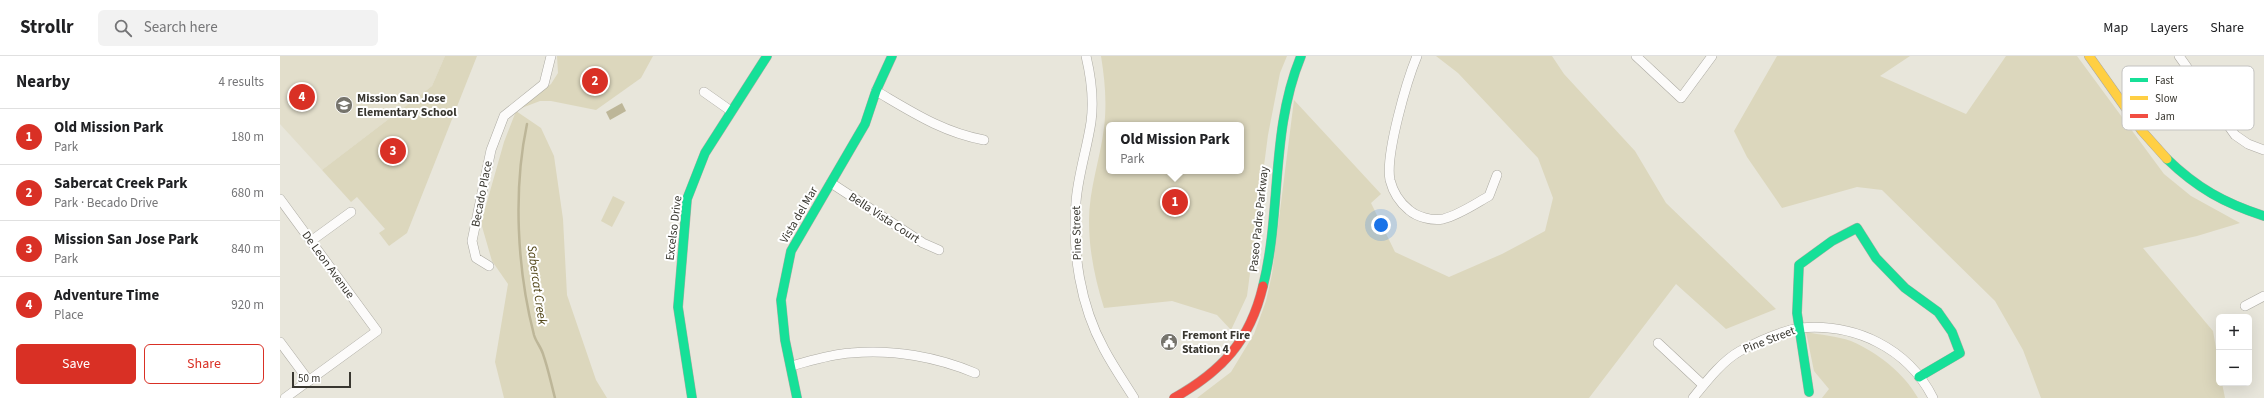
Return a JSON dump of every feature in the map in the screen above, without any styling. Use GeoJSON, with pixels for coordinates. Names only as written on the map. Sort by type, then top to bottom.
{"type":"FeatureCollection","features":[{"type":"Feature","properties":{"kind":"street","name":"Becado Place"},"geometry":{"type":"LineString","coordinates":[[489,266],[476,258],[472,241],[490,150],[504,116],[544,84],[551,56]]}},
{"type":"Feature","properties":{"kind":"street","name":"Excelso Drive"},"geometry":{"type":"LineString","coordinates":[[692,398],[678,307],[687,199],[705,153],[767,56]]}},
{"type":"Feature","properties":{"kind":"street","name":"Vista del Mar"},"geometry":{"type":"LineString","coordinates":[[797,398],[785,340],[781,300],[791,251],[865,124],[876,91],[892,56]]}},
{"type":"Feature","properties":{"kind":"street","name":"Pine Street"},"geometry":{"type":"LineString","coordinates":[[1086,56],[1091,81],[1091,121],[1076,202],[1076,248],[1080,281],[1091,321],[1104,349],[1134,398]]}},
{"type":"Feature","properties":{"kind":"street","name":"Paseo Padre Parkway"},"geometry":{"type":"LineString","coordinates":[[1174,398],[1194,386],[1225,362],[1246,332],[1260,299],[1270,256],[1280,136],[1291,79],[1301,56]]}},
{"type":"Feature","properties":{"kind":"street"},"geometry":{"type":"LineString","coordinates":[[1417,56],[1396,127],[1389,165],[1394,193],[1402,205],[1413,214],[1428,219],[1442,219],[1462,211],[1489,196],[1497,175]]}},
{"type":"Feature","properties":{"kind":"street"},"geometry":{"type":"LineString","coordinates":[[1636,56],[1681,98],[1712,56]]}},
{"type":"Feature","properties":{"kind":"street"},"geometry":{"type":"LineString","coordinates":[[2089,56],[2122,103]]}},
{"type":"Feature","properties":{"kind":"street"},"geometry":{"type":"LineString","coordinates":[[2179,56],[2186,66]]}},
{"type":"Feature","properties":{"kind":"street"},"geometry":{"type":"LineString","coordinates":[[876,91],[930,124],[963,136],[984,140]]}},
{"type":"Feature","properties":{"kind":"street"},"geometry":{"type":"LineString","coordinates":[[704,92],[731,111]]}},
{"type":"Feature","properties":{"kind":"street"},"geometry":{"type":"LineString","coordinates":[[2141,130],[2173,168],[2210,195],[2248,212],[2264,216]]}},
{"type":"Feature","properties":{"kind":"street"},"geometry":{"type":"LineString","coordinates":[[2231,130],[2235,135],[2248,144],[2264,150]]}},
{"type":"Feature","properties":{"kind":"street","name":"Bella Vista Court"},"geometry":{"type":"LineString","coordinates":[[831,183],[922,243],[938,250]]}},
{"type":"Feature","properties":{"kind":"street","name":"De Leon Avenue"},"geometry":{"type":"LineString","coordinates":[[280,199],[377,331],[309,380]]}},
{"type":"Feature","properties":{"kind":"street"},"geometry":{"type":"LineString","coordinates":[[311,241],[351,212]]}},
{"type":"Feature","properties":{"kind":"street"},"geometry":{"type":"LineString","coordinates":[[1809,392],[1798,328],[1795,286],[1799,265],[1832,242],[1857,228],[1876,258],[1905,288],[1938,312],[1952,332],[1960,353],[1919,376]]}},
{"type":"Feature","properties":{"kind":"street"},"geometry":{"type":"LineString","coordinates":[[2245,306],[2264,296]]}},
{"type":"Feature","properties":{"kind":"street","name":"Pine Street"},"geometry":{"type":"LineString","coordinates":[[1693,398],[1703,385],[1739,352],[1768,338],[1798,328],[1828,327],[1864,335],[1882,343],[1903,358],[1919,376],[1933,398]]}},
{"type":"Feature","properties":{"kind":"street"},"geometry":{"type":"LineString","coordinates":[[280,342],[309,380],[285,398]]}},
{"type":"Feature","properties":{"kind":"street"},"geometry":{"type":"LineString","coordinates":[[1658,343],[1703,385]]}},
{"type":"Feature","properties":{"kind":"street"},"geometry":{"type":"LineString","coordinates":[[791,366],[850,353],[891,353],[948,362],[975,373]]}},
{"type":"Feature","properties":{"kind":"shaded area","name":"Mission San Jose Elementary School"},"geometry":{"type":"Polygon","coordinates":[[[280,56],[445,56],[432,86],[322,170],[280,124],[280,56]]]}},
{"type":"Feature","properties":{"kind":"shaded area"},"geometry":{"type":"Polygon","coordinates":[[[445,56],[477,56],[407,233],[389,246],[379,233],[385,229],[357,197],[351,202],[322,170],[432,86],[445,56]]]}},
{"type":"Feature","properties":{"kind":"shaded area"},"geometry":{"type":"Polygon","coordinates":[[[557,56],[653,56],[641,78],[596,110],[551,101],[540,101],[519,109],[551,84],[558,73],[557,56]]]}},
{"type":"Feature","properties":{"kind":"shaded area"},"geometry":{"type":"Polygon","coordinates":[[[1101,56],[1287,56],[1280,73],[1268,135],[1247,296],[1231,330],[1217,315],[1172,301],[1104,308],[1093,265],[1090,243],[1089,209],[1105,119],[1105,92],[1101,56]]]}},
{"type":"Feature","properties":{"kind":"shaded area"},"geometry":{"type":"Polygon","coordinates":[[[1436,56],[1552,56],[1564,74],[1635,151],[1666,203],[1776,309],[1726,329],[1676,284],[1589,398],[1197,398],[1231,372],[1254,334],[1266,301],[1272,274],[1294,100],[1381,194],[1371,203],[1395,252],[1449,277],[1502,254],[1545,231],[1553,198],[1538,158],[1458,73],[1436,56]]]}},
{"type":"Feature","properties":{"kind":"shaded area"},"geometry":{"type":"Polygon","coordinates":[[[1777,56],[1910,56],[1880,76],[1966,114],[2006,56],[2077,56],[2122,117],[2122,130],[2132,130],[2164,174],[2191,196],[2240,223],[2197,236],[2143,248],[2213,331],[2216,348],[2216,386],[2223,386],[2225,398],[2041,398],[2023,350],[1995,301],[1882,190],[1857,187],[1782,208],[1747,157],[1734,131],[1777,56]]]}},
{"type":"Feature","properties":{"kind":"shaded area"},"geometry":{"type":"Polygon","coordinates":[[[622,103],[626,111],[610,120],[606,112],[622,103]]]}},
{"type":"Feature","properties":{"kind":"shaded area"},"geometry":{"type":"Polygon","coordinates":[[[516,111],[541,128],[554,156],[563,219],[567,295],[596,380],[607,398],[504,398],[495,362],[508,284],[492,261],[481,223],[504,142],[516,111]]]}},
{"type":"Feature","properties":{"kind":"shaded area"},"geometry":{"type":"Polygon","coordinates":[[[613,196],[625,202],[612,227],[601,221],[613,196]]]}},
{"type":"Feature","properties":{"kind":"shaded area"},"geometry":{"type":"Polygon","coordinates":[[[1806,332],[1846,339],[1871,351],[1889,364],[1905,380],[1918,398],[1822,398],[1829,389],[1814,371],[1806,332]]]}},
{"type":"Feature","properties":{"kind":"waterway","name":"Sabercat Creek"},"geometry":{"type":"LineString","coordinates":[[527,124],[520,176],[519,230],[521,257],[528,310],[534,335],[545,359],[555,398]]}},
{"type":"Feature","properties":{"kind":"traffic: fast"},"geometry":{"type":"LineString","coordinates":[[692,398],[678,307],[687,199],[705,153],[767,56]]}},
{"type":"Feature","properties":{"kind":"traffic: fast"},"geometry":{"type":"LineString","coordinates":[[797,398],[785,340],[781,300],[791,251],[865,124],[876,91],[892,56]]}},
{"type":"Feature","properties":{"kind":"traffic: fast"},"geometry":{"type":"LineString","coordinates":[[1263,286],[1273,229],[1280,142],[1291,84],[1301,56]]}},
{"type":"Feature","properties":{"kind":"traffic: fast"},"geometry":{"type":"LineString","coordinates":[[2167,159],[2189,178],[2212,194],[2236,206],[2264,216]]}},
{"type":"Feature","properties":{"kind":"traffic: fast"},"geometry":{"type":"LineString","coordinates":[[1809,392],[1797,313],[1799,265],[1832,241],[1857,228],[1876,258],[1905,288],[1938,312],[1952,332],[1960,353],[1919,377]]}},
{"type":"Feature","properties":{"kind":"traffic: slow"},"geometry":{"type":"LineString","coordinates":[[2089,56],[2122,103]]}},
{"type":"Feature","properties":{"kind":"traffic: slow"},"geometry":{"type":"LineString","coordinates":[[2141,130],[2167,159]]}},
{"type":"Feature","properties":{"kind":"traffic: jam"},"geometry":{"type":"LineString","coordinates":[[1174,398],[1206,377],[1232,352],[1250,323],[1263,286]]}},
{"type":"Feature","properties":{"kind":"place","name":"Sabercat Creek Park"},"geometry":{"type":"Point","coordinates":[595,81]}},
{"type":"Feature","properties":{"kind":"place","name":"Adventure Time"},"geometry":{"type":"Point","coordinates":[302,97]}},
{"type":"Feature","properties":{"kind":"place","name":"Mission San Jose Elementary School"},"geometry":{"type":"Point","coordinates":[344,105]}},
{"type":"Feature","properties":{"kind":"place","name":"Mission San Jose Park"},"geometry":{"type":"Point","coordinates":[393,151]}},
{"type":"Feature","properties":{"kind":"place","name":"Old Mission Park"},"geometry":{"type":"Point","coordinates":[1175,202]}},
{"type":"Feature","properties":{"kind":"place","name":"Fremont Fire Station 4"},"geometry":{"type":"Point","coordinates":[1169,342]}}]}
